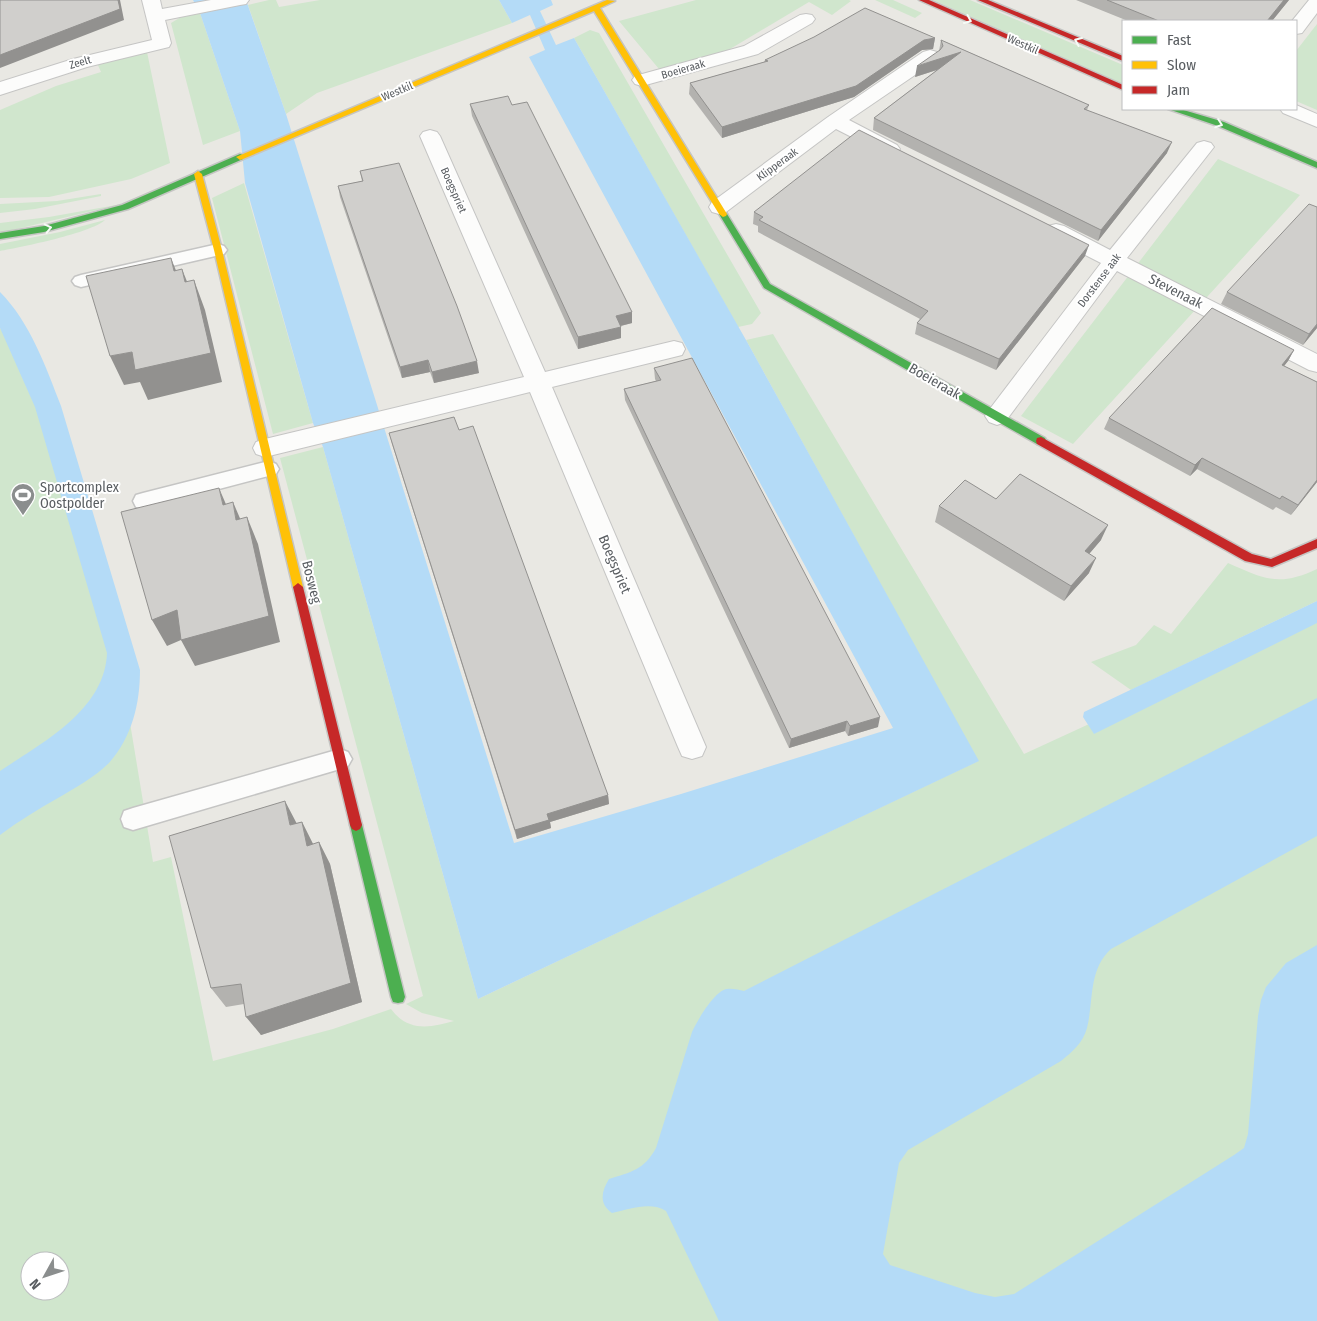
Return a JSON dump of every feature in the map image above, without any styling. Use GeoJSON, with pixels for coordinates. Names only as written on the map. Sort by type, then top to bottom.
{"type":"FeatureCollection","features":[{"type":"Feature","properties":{"kind":"street"},"geometry":{"type":"LineString","coordinates":[[153,8],[240,0]]}},
{"type":"Feature","properties":{"kind":"street","name":"Westkil"},"geometry":{"type":"LineString","coordinates":[[0,236],[44,230],[125,207],[198,174],[612,0]]}},
{"type":"Feature","properties":{"kind":"street","name":"Westkil"},"geometry":{"type":"LineString","coordinates":[[596,8],[624,0]]}},
{"type":"Feature","properties":{"kind":"street","name":"Westkil"},"geometry":{"type":"LineString","coordinates":[[923,0],[1122,88]]}},
{"type":"Feature","properties":{"kind":"street","name":"Westkil"},"geometry":{"type":"LineString","coordinates":[[982,0],[1122,59]]}},
{"type":"Feature","properties":{"kind":"street"},"geometry":{"type":"LineString","coordinates":[[1297,28],[1317,1]]}},
{"type":"Feature","properties":{"kind":"street","name":"Zeelt"},"geometry":{"type":"LineString","coordinates":[[0,89],[58,68],[106,54],[162,43],[153,8]]}},
{"type":"Feature","properties":{"kind":"street","name":"Boeieraak"},"geometry":{"type":"LineString","coordinates":[[596,8],[767,286],[1248,558],[1272,563],[1317,543]]}},
{"type":"Feature","properties":{"kind":"street","name":"Boeieraak"},"geometry":{"type":"LineString","coordinates":[[642,80],[751,50],[806,19]]}},
{"type":"Feature","properties":{"kind":"street","name":"Klipperaak"},"geometry":{"type":"LineString","coordinates":[[719,207],[836,121],[930,56]]}},
{"type":"Feature","properties":{"kind":"street"},"geometry":{"type":"LineString","coordinates":[[1175,110],[1221,124],[1317,165]]}},
{"type":"Feature","properties":{"kind":"street"},"geometry":{"type":"LineString","coordinates":[[1292,110],[1317,121]]}},
{"type":"Feature","properties":{"kind":"street"},"geometry":{"type":"LineString","coordinates":[[836,121],[906,156]]}},
{"type":"Feature","properties":{"kind":"street","name":"Boegspriet"},"geometry":{"type":"LineString","coordinates":[[430,136],[538,382],[692,747]]}},
{"type":"Feature","properties":{"kind":"street","name":"Dorstense aak"},"geometry":{"type":"LineString","coordinates":[[997,416],[1114,260],[1204,147]]}},
{"type":"Feature","properties":{"kind":"street","name":"Westkil"},"geometry":{"type":"LineString","coordinates":[[126,194],[198,174]]}},
{"type":"Feature","properties":{"kind":"street","name":"Bosweg"},"geometry":{"type":"LineString","coordinates":[[198,174],[398,997]]}},
{"type":"Feature","properties":{"kind":"street"},"geometry":{"type":"LineString","coordinates":[[1037,222],[1114,260]]}},
{"type":"Feature","properties":{"kind":"street","name":"Stevenaak"},"geometry":{"type":"LineString","coordinates":[[1114,260],[1317,364]]}},
{"type":"Feature","properties":{"kind":"street"},"geometry":{"type":"LineString","coordinates":[[267,458],[313,436],[674,348]]}},
{"type":"Feature","properties":{"kind":"lane"},"geometry":{"type":"LineString","coordinates":[[81,281],[218,250]]}},
{"type":"Feature","properties":{"kind":"lane"},"geometry":{"type":"LineString","coordinates":[[143,500],[267,458]]}},
{"type":"Feature","properties":{"kind":"lane"},"geometry":{"type":"LineString","coordinates":[[133,819],[340,759]]}},
{"type":"Feature","properties":{"kind":"green space"},"geometry":{"type":"Polygon","coordinates":[[[276,0],[279,7],[320,0],[499,0],[512,23],[317,93],[286,114],[248,5],[276,0]]]}},
{"type":"Feature","properties":{"kind":"green space"},"geometry":{"type":"Polygon","coordinates":[[[696,0],[851,1],[832,15],[809,2],[725,52],[659,69],[619,21],[696,0]]]}},
{"type":"Feature","properties":{"kind":"green space"},"geometry":{"type":"Polygon","coordinates":[[[875,0],[893,0],[922,13],[915,18],[875,0]]]}},
{"type":"Feature","properties":{"kind":"green space"},"geometry":{"type":"Polygon","coordinates":[[[933,0],[970,0],[1122,65],[1122,84],[933,0]]]}},
{"type":"Feature","properties":{"kind":"green space"},"geometry":{"type":"Polygon","coordinates":[[[200,13],[240,131],[203,145],[171,23],[181,17],[200,13]]]}},
{"type":"Feature","properties":{"kind":"green space"},"geometry":{"type":"Polygon","coordinates":[[[1317,24],[1317,110],[1297,101],[1297,50],[1317,24]]]}},
{"type":"Feature","properties":{"kind":"green space"},"geometry":{"type":"Polygon","coordinates":[[[590,30],[599,33],[761,313],[752,324],[738,327],[574,38],[590,30]]]}},
{"type":"Feature","properties":{"kind":"green space"},"geometry":{"type":"Polygon","coordinates":[[[147,52],[170,163],[131,179],[49,197],[0,198],[0,110],[56,86],[101,72],[97,63],[147,52]]]}},
{"type":"Feature","properties":{"kind":"green space"},"geometry":{"type":"Polygon","coordinates":[[[1218,159],[1300,195],[1073,444],[1021,416],[1218,159]]]}},
{"type":"Feature","properties":{"kind":"green space"},"geometry":{"type":"Polygon","coordinates":[[[244,183],[313,423],[273,434],[212,198],[244,183]]]}},
{"type":"Feature","properties":{"kind":"green space"},"geometry":{"type":"Polygon","coordinates":[[[101,194],[101,196],[35,209],[0,213],[0,204],[57,201],[101,194]]]}},
{"type":"Feature","properties":{"kind":"green space"},"geometry":{"type":"Polygon","coordinates":[[[122,204],[0,233],[0,223],[49,217],[122,204]]]}},
{"type":"Feature","properties":{"kind":"green space"},"geometry":{"type":"Polygon","coordinates":[[[105,220],[86,230],[0,251],[0,244],[60,232],[105,220]]]}},
{"type":"Feature","properties":{"kind":"green space"},"geometry":{"type":"Polygon","coordinates":[[[0,328],[2,331],[21,339],[113,620],[153,862],[171,857],[213,1061],[333,1029],[391,1009],[405,1022],[412,1025],[428,1026],[454,1021],[422,1013],[406,1004],[423,996],[280,458],[323,447],[478,999],[978,761],[746,340],[773,334],[1024,754],[1317,619],[1317,1321],[0,1321],[0,328]]]}},
{"type":"Feature","properties":{"kind":"green space"},"geometry":{"type":"Polygon","coordinates":[[[1228,563],[1262,577],[1272,579],[1292,578],[1317,569],[1317,601],[1131,690],[1091,662],[1136,645],[1154,625],[1171,634],[1228,563]]]}},
{"type":"Feature","properties":{"kind":"water"},"geometry":{"type":"Polygon","coordinates":[[[193,0],[246,0],[286,114],[514,843],[681,794],[893,728],[529,57],[545,50],[530,15],[512,23],[499,0],[551,0],[553,5],[540,11],[556,45],[574,38],[746,340],[979,761],[478,999],[323,447],[313,423],[245,183],[240,131],[200,13],[193,0]]]}},
{"type":"Feature","properties":{"kind":"water"},"geometry":{"type":"Polygon","coordinates":[[[0,292],[11,304],[29,331],[61,406],[140,670],[140,683],[136,708],[129,731],[124,742],[109,763],[85,782],[29,815],[0,835],[0,771],[52,736],[83,708],[95,692],[104,673],[107,653],[35,407],[0,328],[0,292]]]}},
{"type":"Feature","properties":{"kind":"water"},"geometry":{"type":"Polygon","coordinates":[[[1317,601],[1317,623],[1094,734],[1083,717],[1084,712],[1317,601]]]}},
{"type":"Feature","properties":{"kind":"water"},"geometry":{"type":"Polygon","coordinates":[[[1317,698],[1317,836],[1111,949],[1104,957],[1095,976],[1087,1028],[1080,1043],[1073,1051],[1061,1061],[908,1150],[899,1163],[883,1254],[890,1265],[975,1293],[995,1297],[1014,1294],[1244,1148],[1248,1134],[1261,1000],[1266,987],[1286,963],[1317,945],[1317,1321],[719,1321],[666,1211],[647,1206],[612,1213],[605,1206],[603,1193],[609,1179],[642,1166],[656,1148],[692,1032],[712,1000],[722,991],[731,989],[744,991],[1317,698]]]}},
{"type":"Feature","properties":{"kind":"building"},"geometry":{"type":"Polygon","coordinates":[[[0,0],[118,0],[120,9],[0,55],[0,0]]]}},
{"type":"Feature","properties":{"kind":"building"},"geometry":{"type":"Polygon","coordinates":[[[1107,0],[1284,0],[1268,20],[1157,20],[1107,0]]]}},
{"type":"Feature","properties":{"kind":"building"},"geometry":{"type":"Polygon","coordinates":[[[865,8],[935,38],[924,40],[856,86],[722,127],[690,83],[768,61],[765,60],[814,37],[865,8]]]}},
{"type":"Feature","properties":{"kind":"building"},"geometry":{"type":"Polygon","coordinates":[[[941,40],[1089,105],[1084,109],[1172,142],[1101,230],[874,118],[961,52],[917,66],[940,50],[943,46],[941,40]]]}},
{"type":"Feature","properties":{"kind":"building"},"geometry":{"type":"Polygon","coordinates":[[[508,96],[512,105],[527,102],[632,312],[616,316],[621,327],[578,337],[470,104],[508,96]]]}},
{"type":"Feature","properties":{"kind":"building"},"geometry":{"type":"Polygon","coordinates":[[[859,130],[1089,245],[999,359],[917,323],[928,311],[759,220],[763,217],[754,212],[859,130]]]}},
{"type":"Feature","properties":{"kind":"building"},"geometry":{"type":"Polygon","coordinates":[[[399,163],[457,306],[477,361],[432,372],[428,360],[400,367],[338,186],[363,181],[360,171],[399,163]]]}},
{"type":"Feature","properties":{"kind":"building"},"geometry":{"type":"Polygon","coordinates":[[[1309,204],[1317,207],[1317,324],[1309,334],[1227,292],[1309,204]]]}},
{"type":"Feature","properties":{"kind":"building"},"geometry":{"type":"Polygon","coordinates":[[[171,258],[174,271],[182,269],[185,282],[194,280],[211,353],[135,370],[132,352],[110,356],[86,276],[171,258]]]}},
{"type":"Feature","properties":{"kind":"building"},"geometry":{"type":"Polygon","coordinates":[[[1212,308],[1294,350],[1282,365],[1317,382],[1317,480],[1298,505],[1282,496],[1280,499],[1202,458],[1195,465],[1109,418],[1212,308]]]}},
{"type":"Feature","properties":{"kind":"building"},"geometry":{"type":"Polygon","coordinates":[[[692,358],[880,717],[850,726],[847,721],[791,739],[624,389],[661,380],[654,368],[692,358]]]}},
{"type":"Feature","properties":{"kind":"building"},"geometry":{"type":"Polygon","coordinates":[[[454,417],[459,430],[473,426],[608,795],[547,814],[549,820],[515,830],[389,433],[454,417]]]}},
{"type":"Feature","properties":{"kind":"building"},"geometry":{"type":"Polygon","coordinates":[[[1020,474],[1108,525],[1085,551],[1096,558],[1071,586],[939,506],[965,480],[996,499],[1020,474]]]}},
{"type":"Feature","properties":{"kind":"building"},"geometry":{"type":"Polygon","coordinates":[[[219,488],[223,505],[233,502],[236,520],[247,517],[269,616],[181,640],[177,610],[152,620],[121,512],[219,488]]]}},
{"type":"Feature","properties":{"kind":"building"},"geometry":{"type":"Polygon","coordinates":[[[285,801],[290,825],[302,822],[307,846],[319,842],[351,983],[246,1017],[241,984],[211,988],[169,836],[285,801]]]}},
{"type":"Feature","properties":{"kind":"traffic: fast"},"geometry":{"type":"LineString","coordinates":[[1175,110],[1221,124],[1317,165]]}},
{"type":"Feature","properties":{"kind":"traffic: fast"},"geometry":{"type":"LineString","coordinates":[[0,236],[44,229],[125,207],[240,157]]}},
{"type":"Feature","properties":{"kind":"traffic: fast"},"geometry":{"type":"LineString","coordinates":[[723,214],[767,286],[1041,441]]}},
{"type":"Feature","properties":{"kind":"traffic: fast"},"geometry":{"type":"LineString","coordinates":[[356,825],[398,997]]}},
{"type":"Feature","properties":{"kind":"traffic: slow"},"geometry":{"type":"LineString","coordinates":[[240,157],[611,1]]}},
{"type":"Feature","properties":{"kind":"traffic: slow"},"geometry":{"type":"LineString","coordinates":[[596,8],[723,214]]}},
{"type":"Feature","properties":{"kind":"traffic: slow"},"geometry":{"type":"LineString","coordinates":[[198,174],[218,250],[298,587]]}},
{"type":"Feature","properties":{"kind":"traffic: jam"},"geometry":{"type":"LineString","coordinates":[[923,0],[1122,88]]}},
{"type":"Feature","properties":{"kind":"traffic: jam"},"geometry":{"type":"LineString","coordinates":[[982,0],[1122,59]]}},
{"type":"Feature","properties":{"kind":"traffic: jam"},"geometry":{"type":"LineString","coordinates":[[1041,441],[1249,558],[1272,563],[1317,543]]}},
{"type":"Feature","properties":{"kind":"traffic: jam"},"geometry":{"type":"LineString","coordinates":[[298,587],[356,825]]}},
{"type":"Feature","properties":{"kind":"place","name":"Sportcomplex Oostpolder"},"geometry":{"type":"Point","coordinates":[23,516]}}]}
